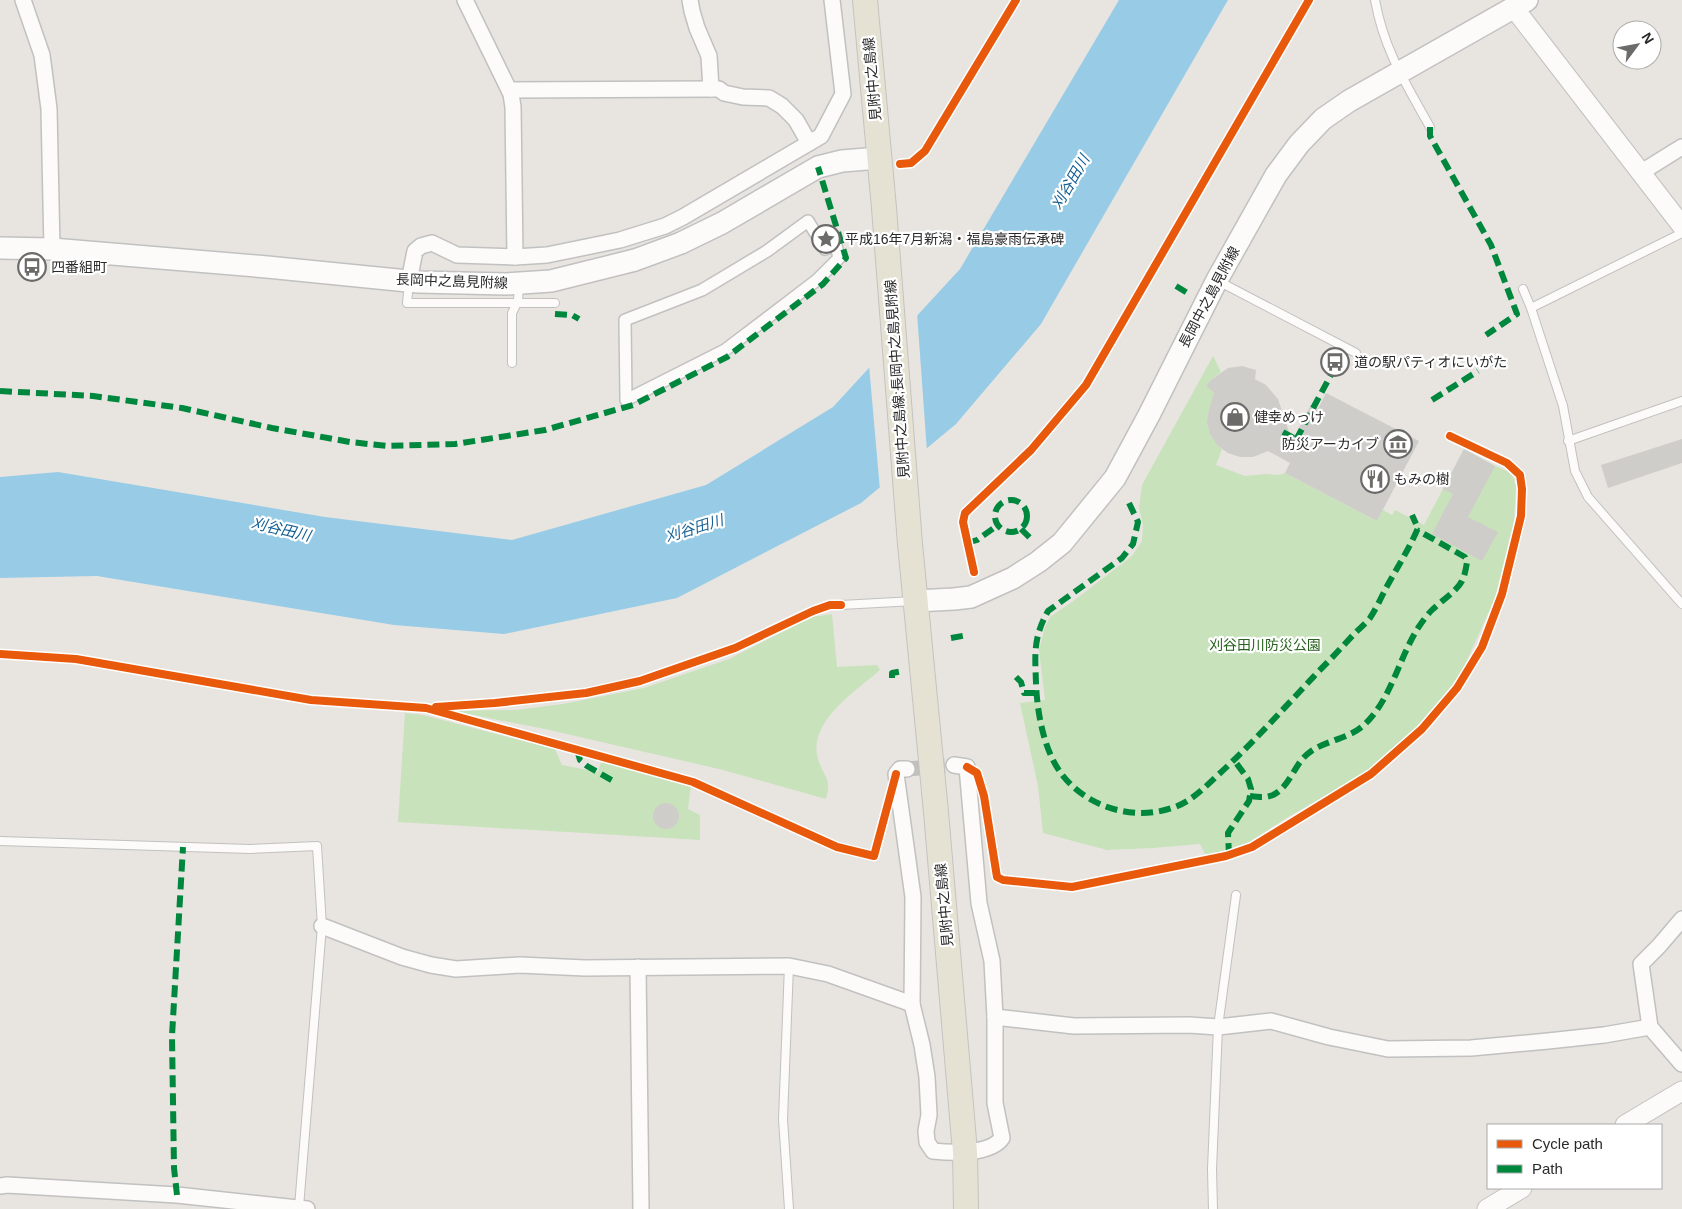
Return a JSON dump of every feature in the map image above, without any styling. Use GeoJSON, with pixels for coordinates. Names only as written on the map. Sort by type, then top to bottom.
{"type":"FeatureCollection","features":[{"type":"Feature","properties":{"kind":"main road","name":"見附中之島線"},"geometry":{"type":"LineString","coordinates":[[865,0],[879,158]]}},
{"type":"Feature","properties":{"kind":"main road","name":"長岡中之島見附線"},"geometry":{"type":"LineString","coordinates":[[916,601],[954,599],[971,596],[990,589],[1032,566],[1062,543],[1115,478],[1217,280],[1276,175],[1299,144],[1323,119],[1349,101],[1399,71],[1521,4]]}},
{"type":"Feature","properties":{"kind":"main road","name":"長岡中之島見附線"},"geometry":{"type":"LineString","coordinates":[[0,248],[52,249],[267,267],[518,293],[551,281],[635,260],[682,243],[722,223],[818,167],[842,161],[879,158]]}},
{"type":"Feature","properties":{"kind":"main road","name":"見附中之島線;長岡中之島見附線"},"geometry":{"type":"LineString","coordinates":[[879,158],[916,601]]}},
{"type":"Feature","properties":{"kind":"main road","name":"見附中之島線"},"geometry":{"type":"LineString","coordinates":[[916,601],[965,1152],[966,1209]]}},
{"type":"Feature","properties":{"kind":"street"},"geometry":{"type":"LineString","coordinates":[[22,0],[42,55],[49,110],[52,249]]}},
{"type":"Feature","properties":{"kind":"street"},"geometry":{"type":"LineString","coordinates":[[465,0],[509,90],[513,107],[515,257]]}},
{"type":"Feature","properties":{"kind":"street"},"geometry":{"type":"LineString","coordinates":[[690,0],[697,28],[709,56],[710,89]]}},
{"type":"Feature","properties":{"kind":"street"},"geometry":{"type":"LineString","coordinates":[[409,281],[415,251],[421,246],[432,243],[457,255],[515,257],[547,255],[620,240],[665,226],[740,185],[821,136],[843,94],[832,0]]}},
{"type":"Feature","properties":{"kind":"street"},"geometry":{"type":"LineString","coordinates":[[1521,4],[1640,173],[1682,226]]}},
{"type":"Feature","properties":{"kind":"street"},"geometry":{"type":"LineString","coordinates":[[509,90],[719,89],[724,93],[743,97],[768,98],[782,106],[796,120],[809,143]]}},
{"type":"Feature","properties":{"kind":"street"},"geometry":{"type":"LineString","coordinates":[[1640,173],[1682,147]]}},
{"type":"Feature","properties":{"kind":"street"},"geometry":{"type":"LineString","coordinates":[[808,221],[825,249],[836,245],[839,258],[817,280],[725,350],[626,400],[626,320],[702,290],[767,251],[808,221]]}},
{"type":"Feature","properties":{"kind":"street"},"geometry":{"type":"LineString","coordinates":[[907,769],[900,769],[896,774],[913,897],[912,1004],[922,1045],[927,1077],[929,1115],[926,1131],[927,1142],[933,1151],[948,1153],[965,1152],[984,1149],[998,1144],[1002,1138],[995,1103],[995,1017],[992,961],[979,903],[967,767],[954,765]]}},
{"type":"Feature","properties":{"kind":"street"},"geometry":{"type":"LineString","coordinates":[[1682,919],[1641,964],[1650,1027],[1682,1064]]}},
{"type":"Feature","properties":{"kind":"street"},"geometry":{"type":"LineString","coordinates":[[322,926],[402,957],[431,965],[456,969],[520,965],[584,968],[789,966],[828,974],[912,1004]]}},
{"type":"Feature","properties":{"kind":"street"},"geometry":{"type":"LineString","coordinates":[[638,967],[641,1209]]}},
{"type":"Feature","properties":{"kind":"street"},"geometry":{"type":"LineString","coordinates":[[995,1017],[1074,1026],[1189,1025],[1218,1027],[1271,1021],[1330,1037],[1388,1049],[1471,1048],[1604,1035],[1650,1027]]}},
{"type":"Feature","properties":{"kind":"street"},"geometry":{"type":"LineString","coordinates":[[1627,1124],[1682,1091]]}},
{"type":"Feature","properties":{"kind":"street"},"geometry":{"type":"LineString","coordinates":[[0,1186],[177,1195],[301,1208]]}},
{"type":"Feature","properties":{"kind":"street"},"geometry":{"type":"LineString","coordinates":[[1498,1206],[1521,1189]]}},
{"type":"Feature","properties":{"kind":"lane"},"geometry":{"type":"LineString","coordinates":[[1375,0],[1379,22],[1389,51],[1430,127]]}},
{"type":"Feature","properties":{"kind":"lane"},"geometry":{"type":"LineString","coordinates":[[1531,308],[1682,233]]}},
{"type":"Feature","properties":{"kind":"lane"},"geometry":{"type":"LineString","coordinates":[[1217,280],[1356,353]]}},
{"type":"Feature","properties":{"kind":"lane"},"geometry":{"type":"LineString","coordinates":[[1523,289],[1563,406],[1575,471],[1588,497],[1682,604]]}},
{"type":"Feature","properties":{"kind":"lane"},"geometry":{"type":"LineString","coordinates":[[512,362],[512,313],[518,293],[555,303]]}},
{"type":"Feature","properties":{"kind":"lane"},"geometry":{"type":"LineString","coordinates":[[1568,441],[1682,401]]}},
{"type":"Feature","properties":{"kind":"lane"},"geometry":{"type":"LineString","coordinates":[[841,605],[916,601]]}},
{"type":"Feature","properties":{"kind":"lane"},"geometry":{"type":"LineString","coordinates":[[0,841],[250,848],[317,846],[322,926],[301,1208]]}},
{"type":"Feature","properties":{"kind":"lane"},"geometry":{"type":"LineString","coordinates":[[1213,1209],[1212,1168],[1218,1027],[1236,895]]}},
{"type":"Feature","properties":{"kind":"lane"},"geometry":{"type":"LineString","coordinates":[[789,966],[783,1119],[789,1209]]}},
{"type":"Feature","properties":{"kind":"green space","name":"刈谷田川防災公園"},"geometry":{"type":"Polygon","coordinates":[[[1213,356],[1221,372],[1206,386],[1215,394],[1209,409],[1209,430],[1216,443],[1222,449],[1216,465],[1245,476],[1285,473],[1377,521],[1383,510],[1392,515],[1395,510],[1424,525],[1464,449],[1507,471],[1513,477],[1516,486],[1514,521],[1495,598],[1464,667],[1445,696],[1408,736],[1367,772],[1288,817],[1246,844],[1206,856],[1200,844],[1107,850],[1043,833],[1038,786],[1020,703],[1045,700],[1039,650],[1045,627],[1050,617],[1132,556],[1142,541],[1143,525],[1139,507],[1142,485],[1213,356]]]}},
{"type":"Feature","properties":{"kind":"green space"},"geometry":{"type":"Polygon","coordinates":[[[832,614],[837,667],[877,665],[880,670],[836,708],[826,720],[820,732],[817,745],[818,759],[828,782],[826,799],[719,769],[545,729],[453,711],[516,710],[563,704],[644,688],[729,659],[812,617],[832,614]]]}},
{"type":"Feature","properties":{"kind":"green space"},"geometry":{"type":"Polygon","coordinates":[[[405,713],[423,715],[555,749],[562,765],[598,772],[601,762],[691,786],[688,809],[700,815],[700,840],[398,822],[405,713]]]}},
{"type":"Feature","properties":{"kind":"water","name":"刈谷田川"},"geometry":{"type":"Polygon","coordinates":[[[1119,0],[1228,0],[1041,324],[956,424],[861,503],[677,598],[504,634],[394,625],[97,576],[0,578],[0,477],[58,472],[325,517],[512,540],[706,485],[833,407],[960,269],[1119,0]]]}},
{"type":"Feature","properties":{"kind":"pier"},"geometry":{"type":"Polygon","coordinates":[[[917,313],[927,452],[880,490],[869,365],[917,313]]]}},
{"type":"Feature","properties":{"kind":"building"},"geometry":{"type":"Polygon","coordinates":[[[1242,366],[1256,370],[1255,379],[1266,385],[1278,399],[1292,441],[1311,405],[1318,409],[1326,393],[1419,441],[1377,521],[1285,473],[1290,463],[1268,451],[1253,457],[1240,457],[1228,453],[1217,445],[1210,434],[1207,422],[1214,393],[1206,386],[1228,368],[1242,366]]]}},
{"type":"Feature","properties":{"kind":"building"},"geometry":{"type":"Polygon","coordinates":[[[1682,439],[1682,463],[1608,488],[1601,465],[1682,439]]]}},
{"type":"Feature","properties":{"kind":"building"},"geometry":{"type":"Polygon","coordinates":[[[1464,449],[1495,466],[1468,517],[1498,532],[1482,561],[1432,534],[1453,494],[1443,489],[1464,449]]]}},
{"type":"Feature","properties":{"kind":"building"},"geometry":{"type":"Polygon","coordinates":[[[666,803],[675,807],[679,816],[675,825],[666,829],[657,825],[653,816],[657,807],[666,803]]]}},
{"type":"Feature","properties":{"kind":"tunnel"},"geometry":{"type":"LineString","coordinates":[[907,769],[954,765]]}},
{"type":"Feature","properties":{"kind":"marked path"},"geometry":{"type":"LineString","coordinates":[[1430,127],[1430,136],[1491,245],[1517,314],[1486,335]]}},
{"type":"Feature","properties":{"kind":"marked path"},"geometry":{"type":"LineString","coordinates":[[0,391],[93,396],[182,408],[272,428],[350,442],[387,446],[455,444],[545,430],[633,405],[727,357],[823,284],[846,258],[818,167]]}},
{"type":"Feature","properties":{"kind":"marked path"},"geometry":{"type":"LineString","coordinates":[[1176,286],[1189,294]]}},
{"type":"Feature","properties":{"kind":"marked path"},"geometry":{"type":"LineString","coordinates":[[555,314],[572,315],[579,319]]}},
{"type":"Feature","properties":{"kind":"marked path"},"geometry":{"type":"LineString","coordinates":[[1296,440],[1340,358]]}},
{"type":"Feature","properties":{"kind":"marked path"},"geometry":{"type":"LineString","coordinates":[[1492,365],[1500,360]]}},
{"type":"Feature","properties":{"kind":"marked path"},"geometry":{"type":"LineString","coordinates":[[1432,400],[1478,371]]}},
{"type":"Feature","properties":{"kind":"marked path"},"geometry":{"type":"LineString","coordinates":[[1283,432],[1301,442]]}},
{"type":"Feature","properties":{"kind":"marked path"},"geometry":{"type":"LineString","coordinates":[[1011,500],[1022,505],[1027,516],[1022,527],[1011,532],[1000,527],[995,516],[1000,505],[1011,500]]}},
{"type":"Feature","properties":{"kind":"marked path"},"geometry":{"type":"LineString","coordinates":[[1129,503],[1138,522],[1133,544],[1122,558],[1048,611],[1037,638],[1035,663],[1038,703],[1043,733],[1053,760],[1062,775],[1074,788],[1088,798],[1104,806],[1138,813],[1172,808],[1197,794],[1256,738],[1370,618],[1418,528],[1412,515]]}},
{"type":"Feature","properties":{"kind":"marked path"},"geometry":{"type":"LineString","coordinates":[[967,543],[977,540],[998,525]]}},
{"type":"Feature","properties":{"kind":"marked path"},"geometry":{"type":"LineString","coordinates":[[1021,529],[1031,539]]}},
{"type":"Feature","properties":{"kind":"marked path"},"geometry":{"type":"LineString","coordinates":[[1250,796],[1264,797],[1273,795],[1284,786],[1300,762],[1310,752],[1358,730],[1364,725],[1381,704],[1411,640],[1420,626],[1430,612],[1452,593],[1462,581],[1467,562],[1465,557],[1417,530]]}},
{"type":"Feature","properties":{"kind":"marked path"},"geometry":{"type":"LineString","coordinates":[[951,638],[968,635]]}},
{"type":"Feature","properties":{"kind":"marked path"},"geometry":{"type":"LineString","coordinates":[[892,678],[892,673],[903,671]]}},
{"type":"Feature","properties":{"kind":"marked path"},"geometry":{"type":"LineString","coordinates":[[1016,677],[1021,682],[1024,693],[1037,693]]}},
{"type":"Feature","properties":{"kind":"marked path"},"geometry":{"type":"LineString","coordinates":[[577,750],[580,760],[587,766],[615,782]]}},
{"type":"Feature","properties":{"kind":"marked path"},"geometry":{"type":"LineString","coordinates":[[1229,855],[1228,833],[1249,801],[1251,789],[1248,779],[1234,760]]}},
{"type":"Feature","properties":{"kind":"marked path"},"geometry":{"type":"LineString","coordinates":[[177,1195],[174,1168],[172,1036],[183,847]]}},
{"type":"Feature","properties":{"kind":"cycle path"},"geometry":{"type":"LineString","coordinates":[[900,164],[911,163],[925,151],[1016,0]]}},
{"type":"Feature","properties":{"kind":"cycle path"},"geometry":{"type":"LineString","coordinates":[[974,572],[963,522],[965,513],[1031,450],[1086,385],[1309,0]]}},
{"type":"Feature","properties":{"kind":"cycle path"},"geometry":{"type":"LineString","coordinates":[[967,767],[977,773],[984,796],[997,877],[1003,880],[1072,887],[1226,856],[1252,847],[1371,774],[1422,729],[1457,688],[1482,647],[1502,594],[1521,516],[1522,489],[1520,475],[1507,463],[1450,436]]}},
{"type":"Feature","properties":{"kind":"cycle path"},"geometry":{"type":"LineString","coordinates":[[436,707],[495,703],[586,693],[640,681],[735,648],[813,611],[830,605],[841,605]]}},
{"type":"Feature","properties":{"kind":"cycle path"},"geometry":{"type":"LineString","coordinates":[[0,654],[76,659],[311,700],[426,708],[693,782],[837,847],[874,856],[896,774]]}},
{"type":"Feature","properties":{"kind":"place","name":"平成16年7月新潟・福島豪雨伝承碑"},"geometry":{"type":"Point","coordinates":[826,239]}},
{"type":"Feature","properties":{"kind":"place","name":"四番組町"},"geometry":{"type":"Point","coordinates":[32,267]}},
{"type":"Feature","properties":{"kind":"place","name":"道の駅パティオにいがた"},"geometry":{"type":"Point","coordinates":[1335,362]}},
{"type":"Feature","properties":{"kind":"place","name":"健幸めっけ"},"geometry":{"type":"Point","coordinates":[1235,417]}},
{"type":"Feature","properties":{"kind":"place","name":"防災アーカイブ"},"geometry":{"type":"Point","coordinates":[1398,444]}},
{"type":"Feature","properties":{"kind":"place","name":"もみの樹"},"geometry":{"type":"Point","coordinates":[1375,479]}}]}
